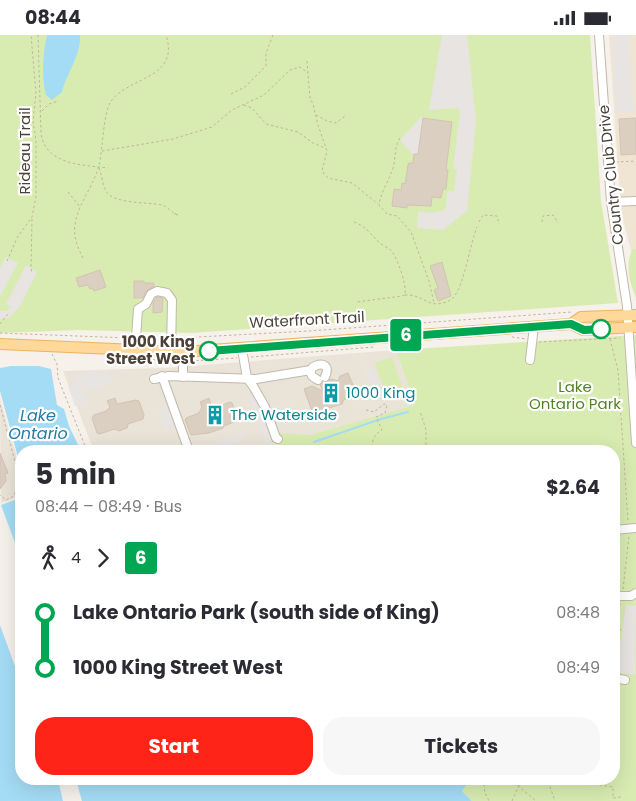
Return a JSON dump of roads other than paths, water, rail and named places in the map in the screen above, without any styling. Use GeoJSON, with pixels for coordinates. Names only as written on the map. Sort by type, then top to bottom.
{"type":"FeatureCollection","features":[{"type":"Feature","properties":{"kind":"main road"},"geometry":{"type":"LineString","coordinates":[[571,324],[581,317],[632,315]]}},
{"type":"Feature","properties":{"kind":"main road"},"geometry":{"type":"LineString","coordinates":[[0,344],[135,352],[183,352],[534,326],[571,324],[584,330],[632,327]]}},
{"type":"Feature","properties":{"kind":"street","name":"Country Club Drive"},"geometry":{"type":"LineString","coordinates":[[598,35],[611,202],[632,315],[636,443]]}},
{"type":"Feature","properties":{"kind":"street"},"geometry":{"type":"LineString","coordinates":[[611,202],[636,201]]}},
{"type":"Feature","properties":{"kind":"street"},"geometry":{"type":"LineString","coordinates":[[135,352],[138,309],[146,304],[151,293],[157,291],[167,293],[172,298],[173,338],[171,352]]}},
{"type":"Feature","properties":{"kind":"street"},"geometry":{"type":"LineString","coordinates":[[530,360],[534,326]]}},
{"type":"Feature","properties":{"kind":"street"},"geometry":{"type":"LineString","coordinates":[[242,349],[247,378],[265,407],[278,439]]}},
{"type":"Feature","properties":{"kind":"street"},"geometry":{"type":"LineString","coordinates":[[183,352],[183,377]]}},
{"type":"Feature","properties":{"kind":"street"},"geometry":{"type":"LineString","coordinates":[[186,445],[158,378],[256,379],[311,370],[316,365],[324,365],[327,370],[322,379],[313,377],[311,370]]}},
{"type":"Feature","properties":{"kind":"street"},"geometry":{"type":"LineString","coordinates":[[620,596],[631,596],[636,593]]}},
{"type":"Feature","properties":{"kind":"street"},"geometry":{"type":"LineString","coordinates":[[620,679],[625,680]]}},
{"type":"Feature","properties":{"kind":"water"},"geometry":{"type":"Polygon","coordinates":[[[47,35],[80,35],[76,57],[62,92],[52,100],[46,95],[43,81],[47,35]]]}},
{"type":"Feature","properties":{"kind":"water","name":"Lake Ontario"},"geometry":{"type":"Polygon","coordinates":[[[39,366],[51,369],[57,405],[64,409],[69,426],[78,445],[15,446],[0,391],[0,368],[39,366]]]}},
{"type":"Feature","properties":{"kind":"water"},"geometry":{"type":"Polygon","coordinates":[[[15,500],[15,543],[1,505],[15,500]]]}},
{"type":"Feature","properties":{"kind":"water"},"geometry":{"type":"Polygon","coordinates":[[[0,625],[15,666],[15,785],[466,785],[462,791],[472,801],[0,801],[0,625]]]}},
{"type":"Feature","properties":{"kind":"waterway"},"geometry":{"type":"LineString","coordinates":[[314,442],[381,419],[408,412]]}},
{"type":"Feature","properties":{"kind":"place","name":"1000 King Street West"},"geometry":{"type":"Point","coordinates":[209,351]}},
{"type":"Feature","properties":{"kind":"place","name":"1000 King"},"geometry":{"type":"Point","coordinates":[331,393]}},
{"type":"Feature","properties":{"kind":"place","name":"The Waterside"},"geometry":{"type":"Point","coordinates":[215,415]}},
{"type":"Feature","properties":{"kind":"park label","name":"Lake Ontario Park"},"geometry":{"type":"Point","coordinates":[575,396]}}]}
